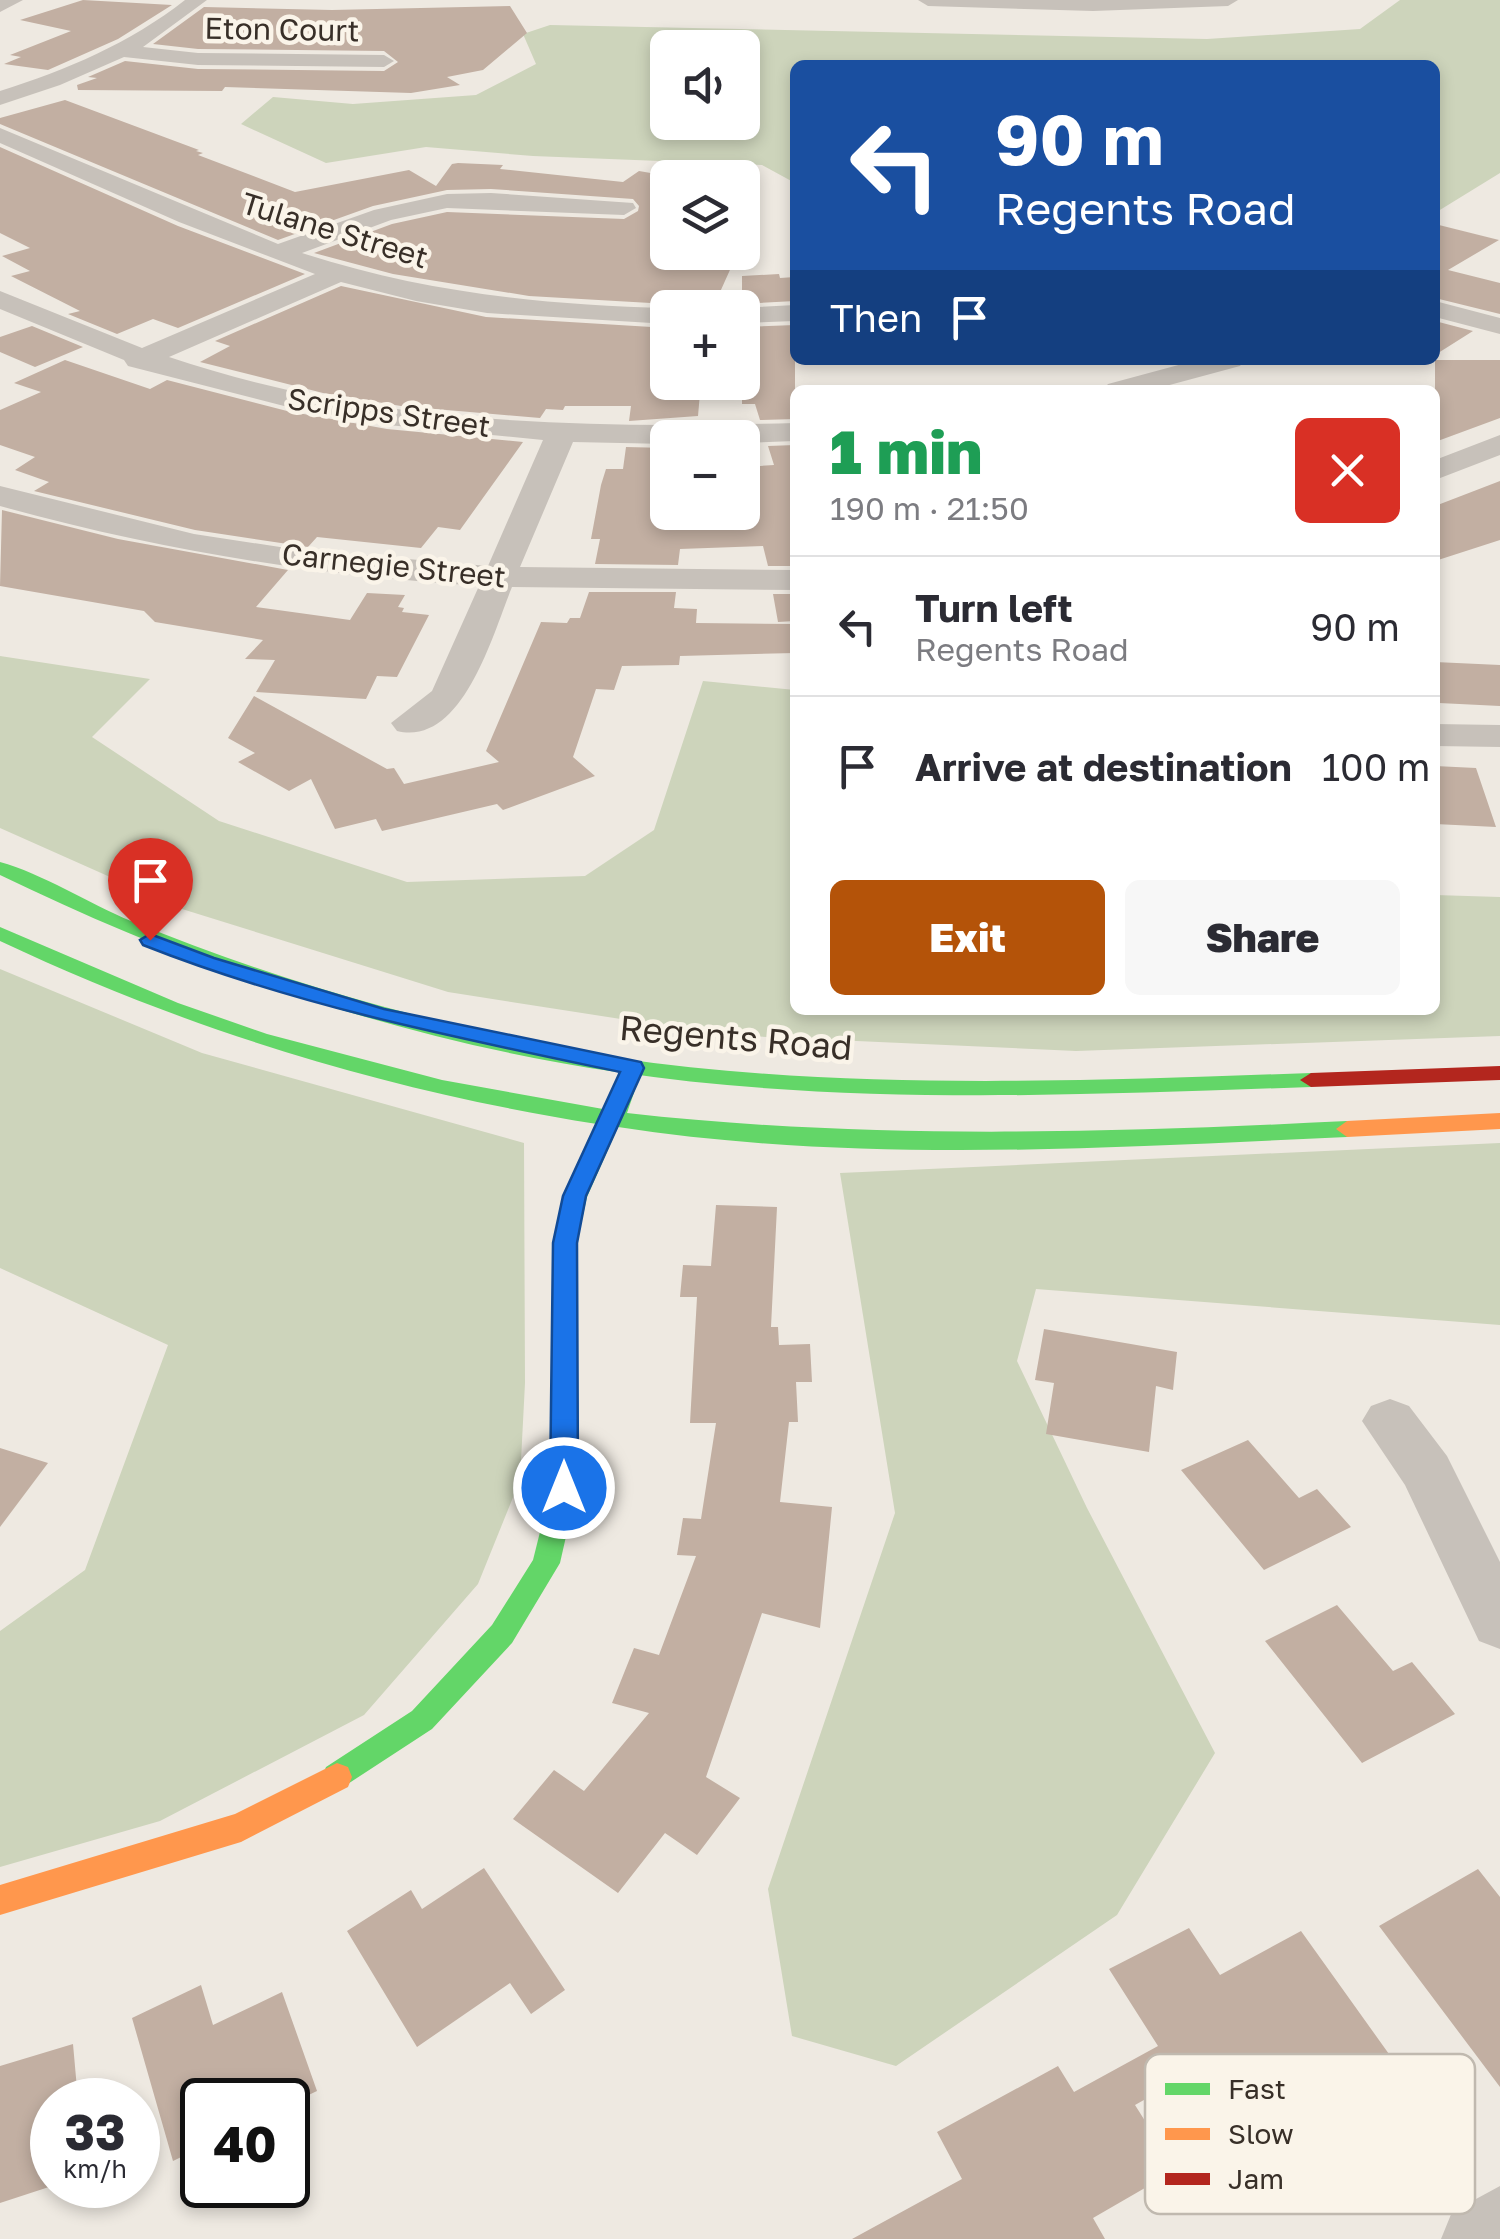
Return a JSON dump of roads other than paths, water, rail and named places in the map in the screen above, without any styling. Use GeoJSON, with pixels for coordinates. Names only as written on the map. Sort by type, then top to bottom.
{"type":"FeatureCollection","features":[{"type":"Feature","properties":{"kind":"main road","name":"Regents Road"},"geometry":{"type":"LineString","coordinates":[[0,868],[122,929],[272,984],[441,1030],[633,1068],[850,1083],[1036,1087],[1500,1074]]}},
{"type":"Feature","properties":{"kind":"main road"},"geometry":{"type":"LineString","coordinates":[[0,933],[54,962],[223,1027],[443,1086],[612,1118],[724,1131],[828,1136],[1096,1140],[1500,1122]]}},
{"type":"Feature","properties":{"kind":"main road"},"geometry":{"type":"LineString","coordinates":[[0,1900],[241,1827],[319,1789],[422,1720],[502,1634],[546,1564],[564,1488],[565,1243],[574,1196],[633,1068]]}},
{"type":"Feature","properties":{"kind":"street"},"geometry":{"type":"LineString","coordinates":[[0,6],[12,0]]}},
{"type":"Feature","properties":{"kind":"street"},"geometry":{"type":"LineString","coordinates":[[0,98],[156,32],[197,0]]}},
{"type":"Feature","properties":{"kind":"street"},"geometry":{"type":"LineString","coordinates":[[928,0],[1151,5],[1228,0]]}},
{"type":"Feature","properties":{"kind":"street","name":"Eton Court"},"geometry":{"type":"LineString","coordinates":[[119,50],[198,58],[384,60]]}},
{"type":"Feature","properties":{"kind":"street","name":"Tulane Street"},"geometry":{"type":"LineString","coordinates":[[0,136],[277,253],[340,273],[460,300],[650,316]]}},
{"type":"Feature","properties":{"kind":"street"},"geometry":{"type":"LineString","coordinates":[[277,253],[408,208],[448,200],[490,200],[583,210],[624,208]]}},
{"type":"Feature","properties":{"kind":"street"},"geometry":{"type":"LineString","coordinates":[[138,360],[340,273]]}},
{"type":"Feature","properties":{"kind":"street","name":"Scripps Street"},"geometry":{"type":"LineString","coordinates":[[0,299],[72,335],[138,360],[226,386],[312,404],[430,422],[562,432],[790,432]]}},
{"type":"Feature","properties":{"kind":"street"},"geometry":{"type":"LineString","coordinates":[[1440,310],[1500,326]]}},
{"type":"Feature","properties":{"kind":"street"},"geometry":{"type":"LineString","coordinates":[[760,314],[790,313]]}},
{"type":"Feature","properties":{"kind":"street"},"geometry":{"type":"LineString","coordinates":[[1137,385],[1211,365]]}},
{"type":"Feature","properties":{"kind":"street"},"geometry":{"type":"LineString","coordinates":[[410,723],[448,696],[562,432]]}},
{"type":"Feature","properties":{"kind":"street"},"geometry":{"type":"LineString","coordinates":[[1440,469],[1500,444]]}},
{"type":"Feature","properties":{"kind":"street","name":"Carnegie Street"},"geometry":{"type":"LineString","coordinates":[[0,496],[172,539],[345,564],[501,577],[646,583],[790,580]]}},
{"type":"Feature","properties":{"kind":"street"},"geometry":{"type":"LineString","coordinates":[[1440,734],[1500,736]]}},
{"type":"Feature","properties":{"kind":"street"},"geometry":{"type":"LineString","coordinates":[[1390,1421],[1427,1472],[1500,1622]]}},
{"type":"Feature","properties":{"kind":"street"},"geometry":{"type":"LineString","coordinates":[[1479,2239],[1500,2224]]}}]}
